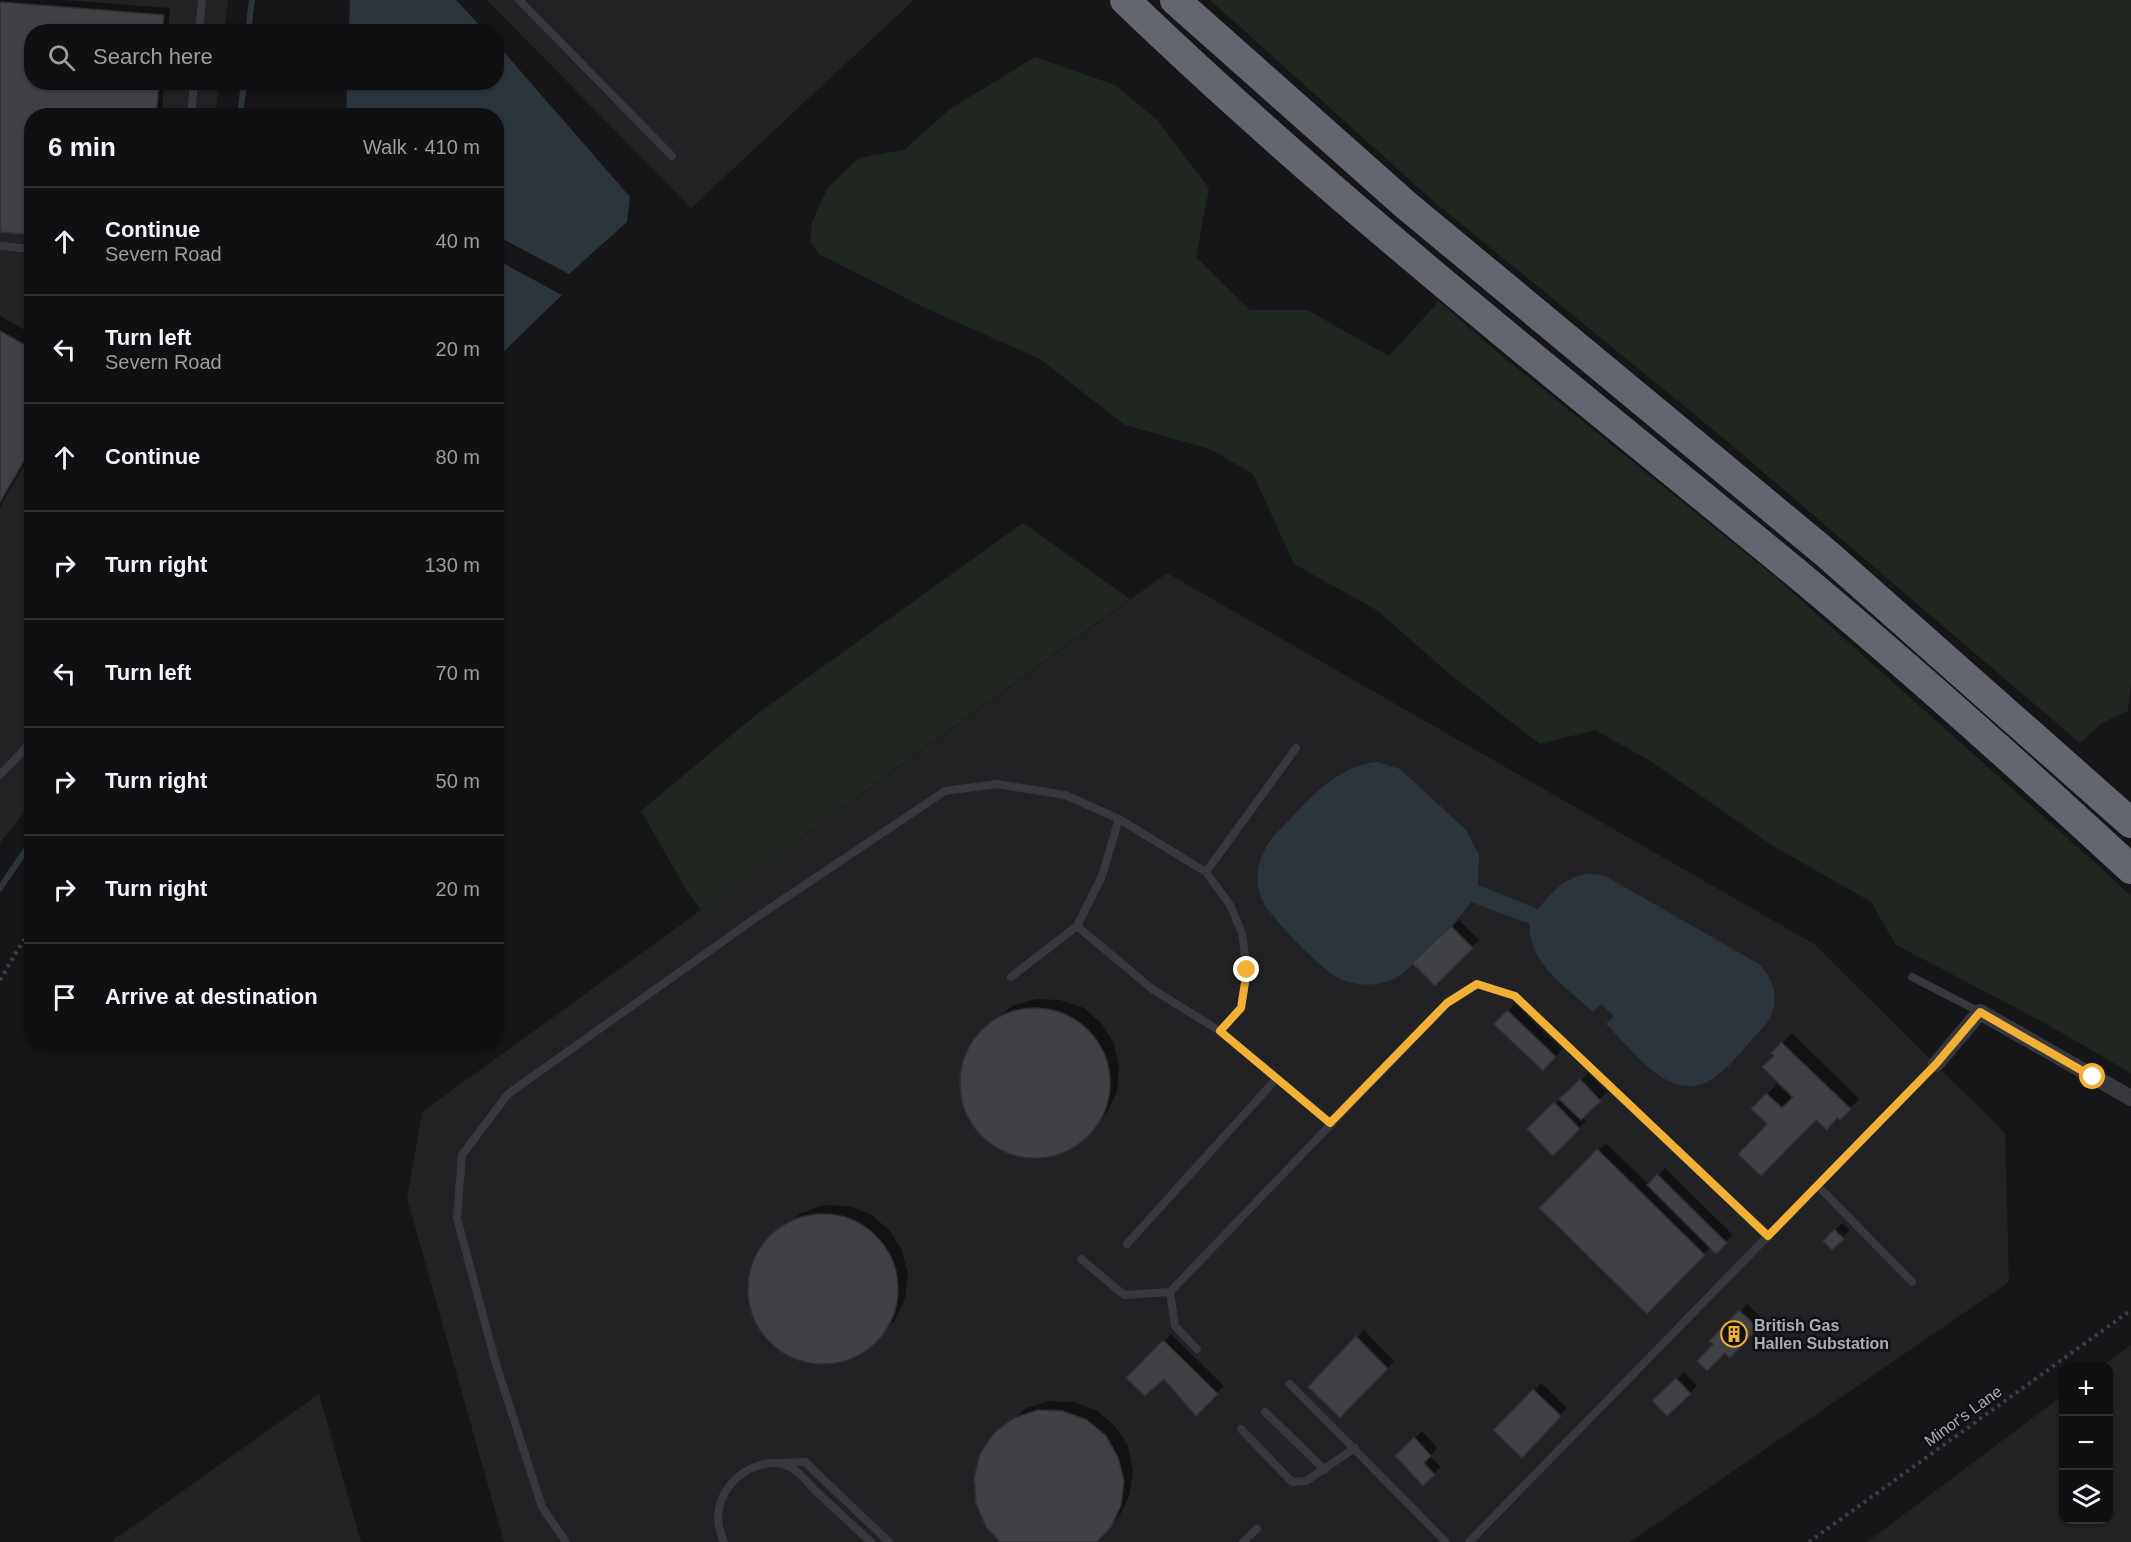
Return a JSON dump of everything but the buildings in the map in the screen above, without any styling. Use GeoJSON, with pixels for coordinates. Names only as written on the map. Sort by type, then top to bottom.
{"type":"FeatureCollection","features":[{"type":"Feature","properties":{"kind":"highway"},"geometry":{"type":"LineString","coordinates":[[1125,0],[1385,236],[1808,584],[2018,764],[2131,869]]}},
{"type":"Feature","properties":{"kind":"highway"},"geometry":{"type":"LineString","coordinates":[[1175,0],[1407,206],[1827,554],[2131,822]]}},
{"type":"Feature","properties":{"kind":"street"},"geometry":{"type":"LineString","coordinates":[[1936,1064],[1980,1012],[2131,1098]]}},
{"type":"Feature","properties":{"kind":"lane"},"geometry":{"type":"LineString","coordinates":[[200,24],[202,0]]}},
{"type":"Feature","properties":{"kind":"lane"},"geometry":{"type":"LineString","coordinates":[[519,0],[672,156]]}},
{"type":"Feature","properties":{"kind":"lane"},"geometry":{"type":"LineString","coordinates":[[192,108],[193,90]]}},
{"type":"Feature","properties":{"kind":"lane"},"geometry":{"type":"LineString","coordinates":[[0,246],[24,248]]}},
{"type":"Feature","properties":{"kind":"lane"},"geometry":{"type":"LineString","coordinates":[[1206,872],[1296,748]]}},
{"type":"Feature","properties":{"kind":"lane"},"geometry":{"type":"LineString","coordinates":[[0,775],[24,750]]}},
{"type":"Feature","properties":{"kind":"lane"},"geometry":{"type":"LineString","coordinates":[[566,1542],[542,1507],[496,1364],[457,1218],[462,1155],[508,1094],[757,916],[945,791],[998,784],[1065,795],[1119,819],[1206,872],[1230,905],[1242,933],[1247,970],[1241,1008],[1220,1031]]}},
{"type":"Feature","properties":{"kind":"lane"},"geometry":{"type":"LineString","coordinates":[[1011,977],[1077,926],[1102,876],[1119,819]]}},
{"type":"Feature","properties":{"kind":"lane"},"geometry":{"type":"LineString","coordinates":[[1077,926],[1152,989],[1220,1031],[1330,1123]]}},
{"type":"Feature","properties":{"kind":"lane"},"geometry":{"type":"LineString","coordinates":[[1912,977],[1980,1012]]}},
{"type":"Feature","properties":{"kind":"lane"},"geometry":{"type":"LineString","coordinates":[[1082,1259],[1124,1295],[1170,1292],[1447,1003],[1477,984],[1515,996],[1768,1236]]}},
{"type":"Feature","properties":{"kind":"lane"},"geometry":{"type":"LineString","coordinates":[[1469,1542],[1936,1064]]}},
{"type":"Feature","properties":{"kind":"lane"},"geometry":{"type":"LineString","coordinates":[[1127,1244],[1277,1078]]}},
{"type":"Feature","properties":{"kind":"lane"},"geometry":{"type":"LineString","coordinates":[[1818,1186],[1912,1282]]}},
{"type":"Feature","properties":{"kind":"lane"},"geometry":{"type":"LineString","coordinates":[[1170,1292],[1175,1326],[1197,1349]]}},
{"type":"Feature","properties":{"kind":"lane"},"geometry":{"type":"LineString","coordinates":[[1290,1384],[1446,1542]]}},
{"type":"Feature","properties":{"kind":"lane"},"geometry":{"type":"LineString","coordinates":[[1265,1412],[1325,1470]]}},
{"type":"Feature","properties":{"kind":"lane"},"geometry":{"type":"LineString","coordinates":[[1241,1428],[1292,1482],[1306,1481],[1354,1448]]}},
{"type":"Feature","properties":{"kind":"lane"},"geometry":{"type":"LineString","coordinates":[[724,1542],[717,1521],[722,1498],[727,1488],[753,1467],[805,1462],[889,1542]]}},
{"type":"Feature","properties":{"kind":"lane"},"geometry":{"type":"LineString","coordinates":[[772,1464],[793,1469],[871,1542]]}},
{"type":"Feature","properties":{"kind":"lane"},"geometry":{"type":"LineString","coordinates":[[1243,1542],[1257,1529]]}},
{"type":"Feature","properties":{"kind":"path"},"geometry":{"type":"LineString","coordinates":[[0,980],[24,940]]}},
{"type":"Feature","properties":{"kind":"path","name":"Minor's Lane"},"geometry":{"type":"LineString","coordinates":[[1809,1542],[2131,1310]]}},
{"type":"Feature","properties":{"kind":"shaded area"},"geometry":{"type":"Polygon","coordinates":[[[0,0],[228,0],[225,24],[24,24],[24,90],[218,90],[216,108],[24,108],[24,812],[0,843],[0,0]]]}},
{"type":"Feature","properties":{"kind":"shaded area"},"geometry":{"type":"Polygon","coordinates":[[[350,0],[456,0],[478,24],[349,24],[350,0]]]}},
{"type":"Feature","properties":{"kind":"shaded area"},"geometry":{"type":"Polygon","coordinates":[[[487,0],[914,0],[691,208],[487,0]]]}},
{"type":"Feature","properties":{"kind":"shaded area"},"geometry":{"type":"Polygon","coordinates":[[[1210,0],[2131,0],[2131,684],[2128,711],[2102,723],[2080,743],[1722,437],[1432,200],[1210,0]]]}},
{"type":"Feature","properties":{"kind":"shaded area"},"geometry":{"type":"Polygon","coordinates":[[[504,52],[630,197],[627,222],[569,274],[504,240],[504,108],[346,108],[347,90],[504,90],[504,52]]]}},
{"type":"Feature","properties":{"kind":"shaded area"},"geometry":{"type":"Polygon","coordinates":[[[1035,57],[1115,85],[1157,120],[1209,188],[1196,257],[1250,310],[1307,310],[1389,356],[1439,301],[1491,347],[1774,576],[2102,869],[2131,896],[2131,1073],[2041,1021],[1896,945],[1871,902],[1773,846],[1652,762],[1595,730],[1540,744],[1453,677],[1378,611],[1294,564],[1253,474],[1210,449],[1125,425],[1040,359],[923,307],[819,254],[810,241],[812,222],[828,187],[859,158],[904,150],[950,109],[1035,57]]]}},
{"type":"Feature","properties":{"kind":"shaded area"},"geometry":{"type":"Polygon","coordinates":[[[504,264],[562,295],[504,351],[504,264]]]}},
{"type":"Feature","properties":{"kind":"shaded area"},"geometry":{"type":"Polygon","coordinates":[[[1023,523],[1130,599],[701,910],[686,889],[641,811],[758,713],[1023,523]]]}},
{"type":"Feature","properties":{"kind":"shaded area"},"geometry":{"type":"Polygon","coordinates":[[[1167,573],[1814,944],[2005,1133],[2009,1282],[1630,1542],[504,1542],[407,1198],[422,1112],[1167,573]]]}},
{"type":"Feature","properties":{"kind":"shaded area"},"geometry":{"type":"Polygon","coordinates":[[[1377,762],[1400,769],[1466,830],[1479,855],[1478,885],[1538,909],[1560,886],[1576,876],[1596,874],[1607,877],[1759,964],[1769,978],[1774,992],[1774,1008],[1767,1023],[1733,1061],[1711,1080],[1696,1086],[1681,1085],[1667,1080],[1653,1071],[1606,1024],[1614,1016],[1601,1004],[1593,1012],[1551,974],[1535,951],[1530,924],[1471,902],[1428,951],[1396,978],[1366,985],[1336,977],[1294,940],[1265,905],[1259,889],[1259,866],[1264,851],[1273,837],[1319,790],[1346,771],[1377,762]]]}},
{"type":"Feature","properties":{"kind":"shaded area"},"geometry":{"type":"Polygon","coordinates":[[[2131,1345],[2131,1542],[1867,1542],[2059,1398],[2059,1524],[2113,1524],[2113,1362],[2108,1362],[2131,1345]]]}},
{"type":"Feature","properties":{"kind":"shaded area"},"geometry":{"type":"Polygon","coordinates":[[[319,1394],[361,1542],[111,1542],[319,1394]]]}},
{"type":"Feature","properties":{"kind":"waterway"},"geometry":{"type":"LineString","coordinates":[[249,24],[252,0]]}},
{"type":"Feature","properties":{"kind":"waterway"},"geometry":{"type":"LineString","coordinates":[[241,108],[243,90]]}},
{"type":"Feature","properties":{"kind":"waterway"},"geometry":{"type":"LineString","coordinates":[[0,888],[24,853]]}},
{"type":"Feature","properties":{"kind":"place","name":"British Gas Hallen Substation"},"geometry":{"type":"Point","coordinates":[1734,1334]}},
{"type":"Feature","properties":{"kind":"route"},"geometry":{"type":"LineString","coordinates":[[1247,970],[1241,1008],[1220,1031],[1330,1123],[1447,1003],[1477,984],[1515,996],[1768,1236],[1936,1064],[1980,1012],[2093,1077]]}}]}
